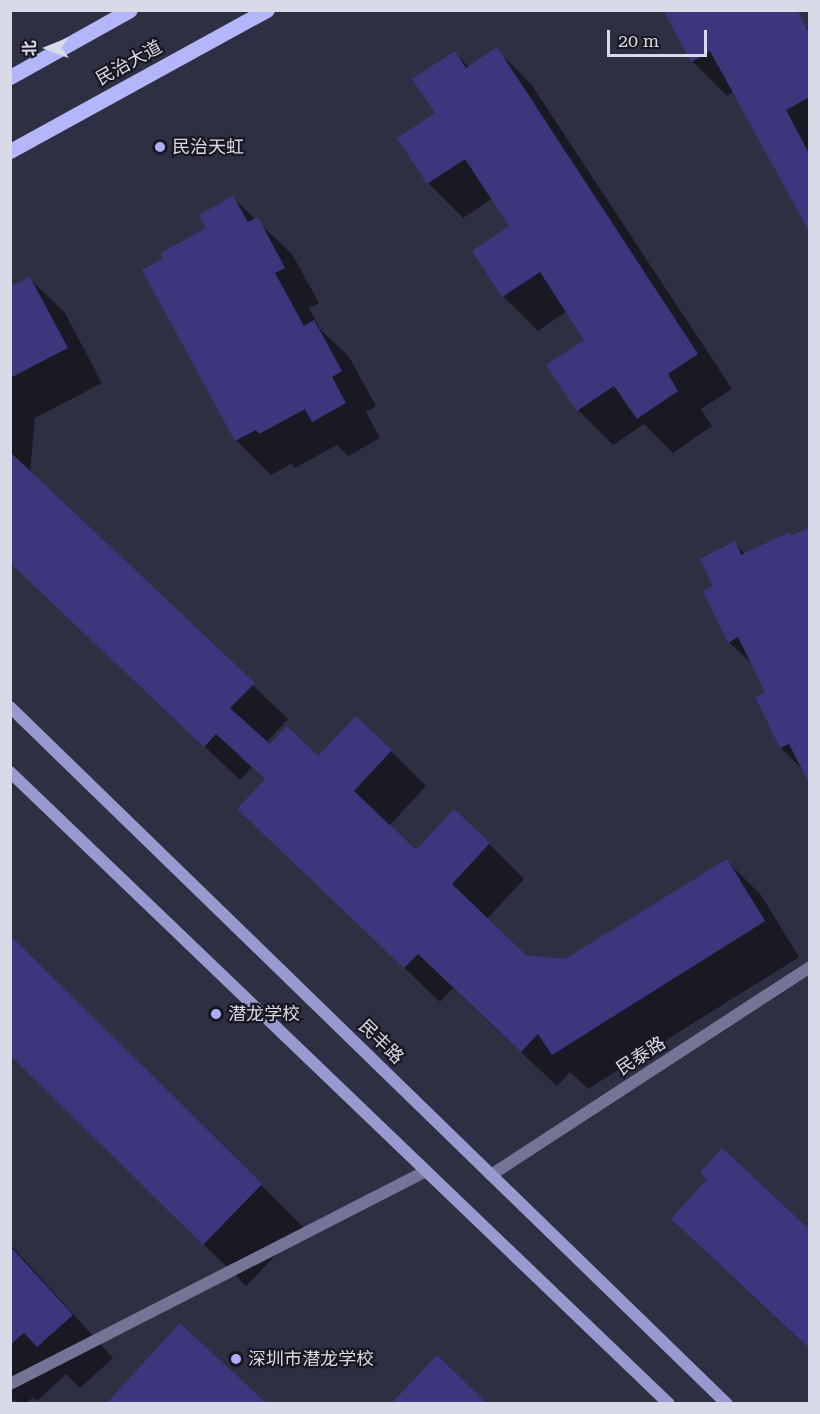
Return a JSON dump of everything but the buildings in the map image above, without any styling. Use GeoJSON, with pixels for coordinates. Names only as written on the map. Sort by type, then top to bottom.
{"type":"FeatureCollection","features":[{"type":"Feature","properties":{"kind":"main road"},"geometry":{"type":"LineString","coordinates":[[10,76],[130,10]]}},
{"type":"Feature","properties":{"kind":"main road","name":"民治大道"},"geometry":{"type":"LineString","coordinates":[[10,150],[267,10]]}},
{"type":"Feature","properties":{"kind":"main road","name":"民丰路"},"geometry":{"type":"LineString","coordinates":[[10,707],[727,1404]]}},
{"type":"Feature","properties":{"kind":"main road"},"geometry":{"type":"LineString","coordinates":[[10,772],[424,1172],[669,1404]]}},
{"type":"Feature","properties":{"kind":"street","name":"民泰路"},"geometry":{"type":"LineString","coordinates":[[491,1174],[810,967]]}},
{"type":"Feature","properties":{"kind":"street"},"geometry":{"type":"LineString","coordinates":[[10,1384],[424,1172]]}},
{"type":"Feature","properties":{"kind":"place","name":"民治天虹"},"geometry":{"type":"Point","coordinates":[160,147]}},
{"type":"Feature","properties":{"kind":"place","name":"潜龙学校"},"geometry":{"type":"Point","coordinates":[216,1014]}},
{"type":"Feature","properties":{"kind":"place","name":"深圳市潜龙学校"},"geometry":{"type":"Point","coordinates":[236,1359]}}]}
